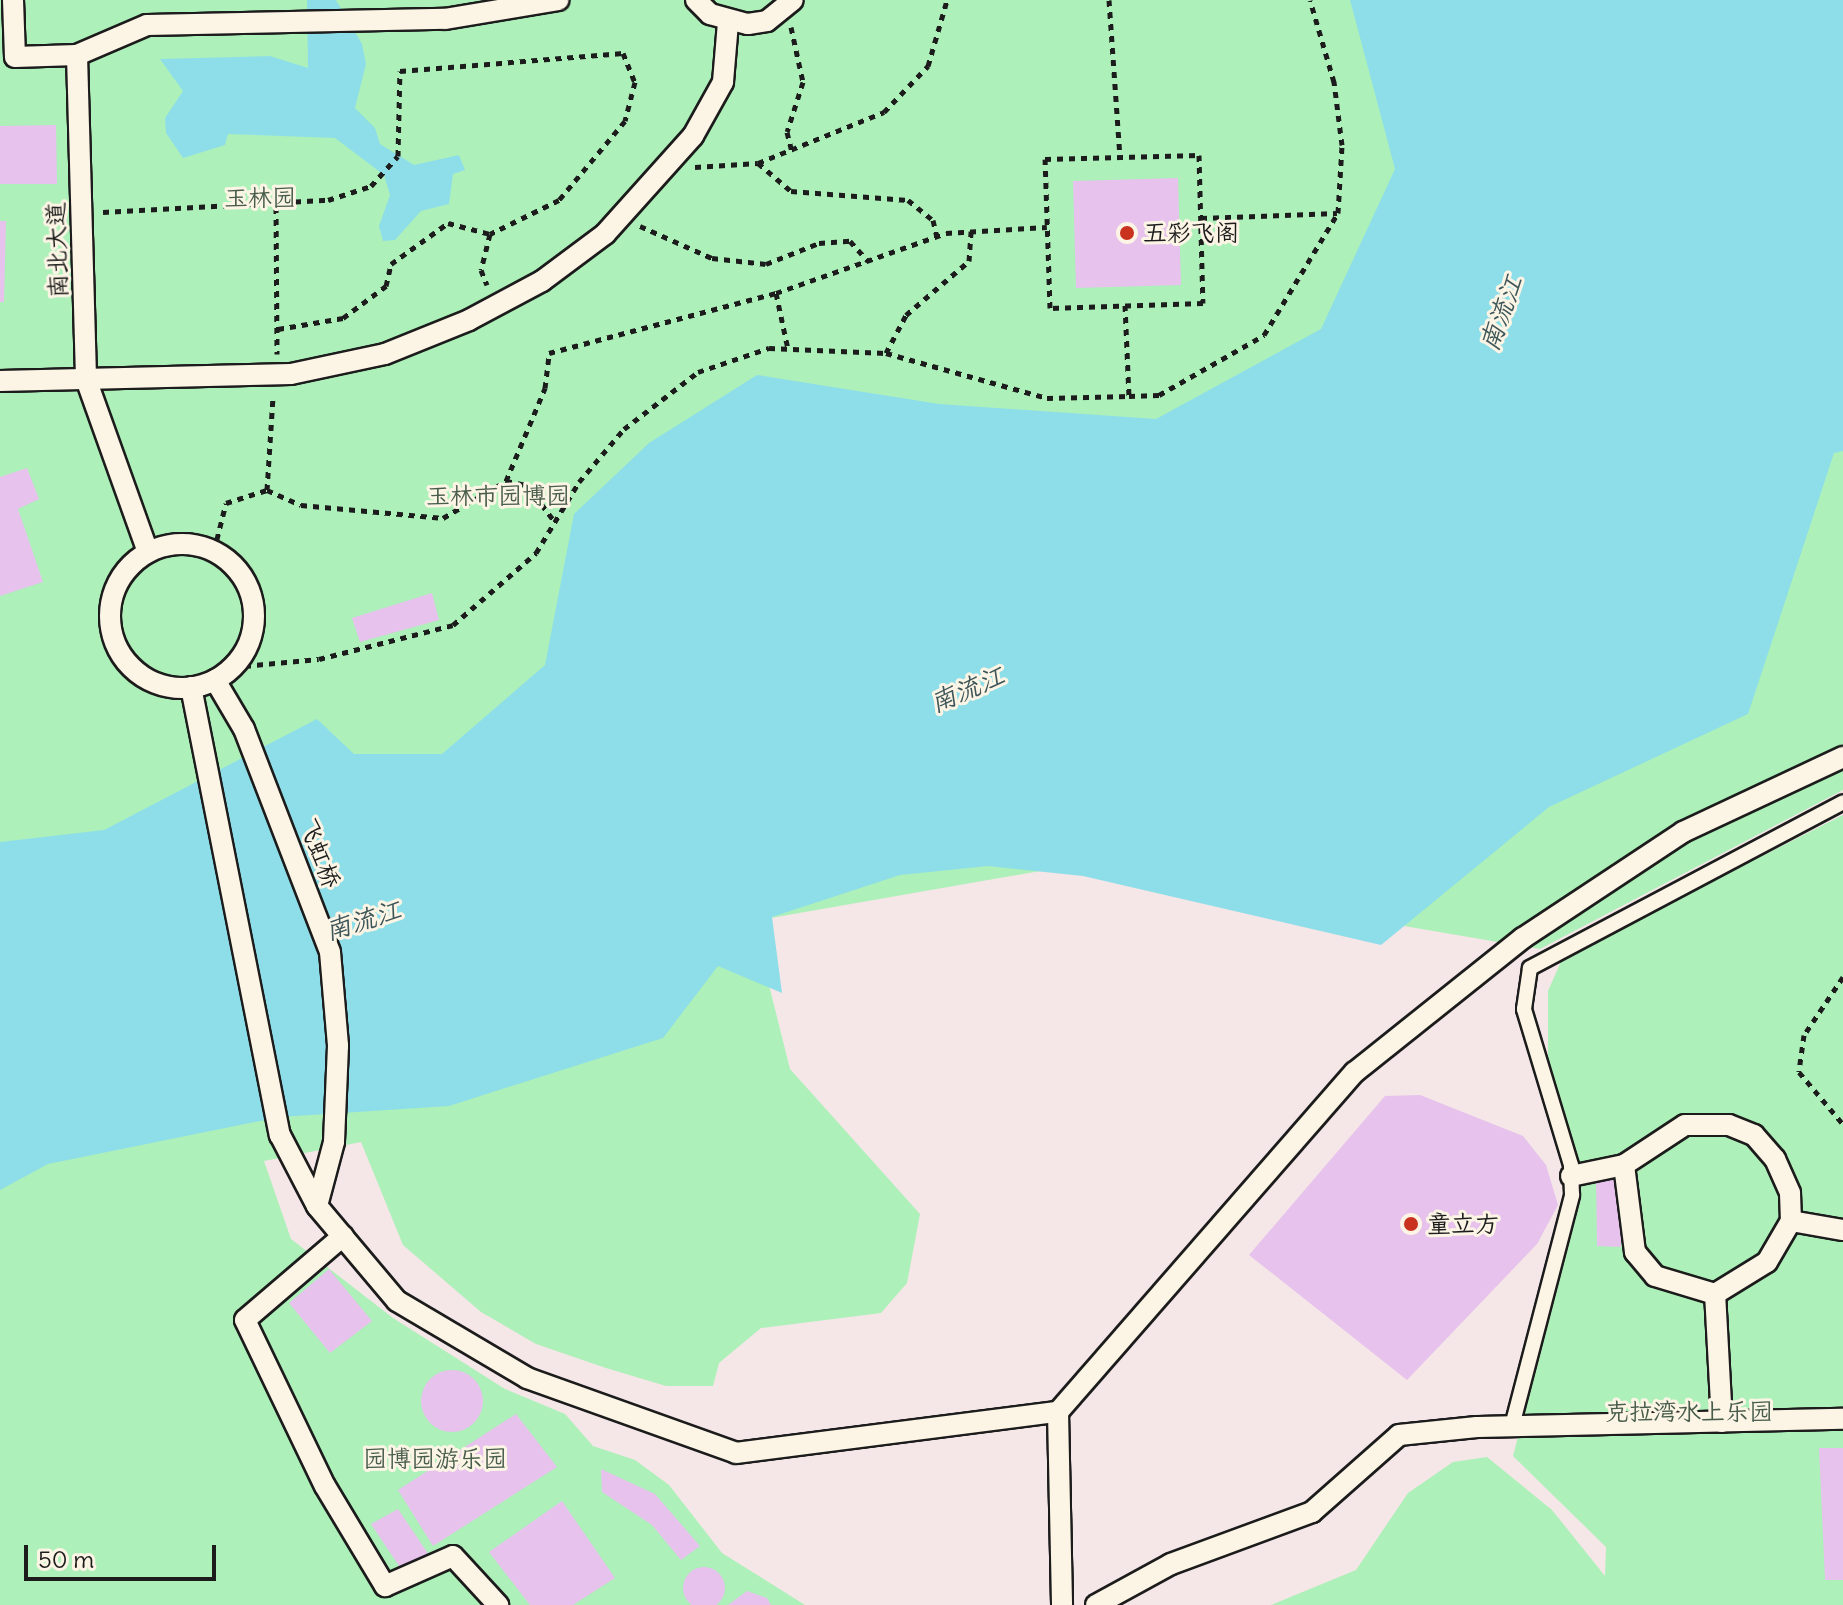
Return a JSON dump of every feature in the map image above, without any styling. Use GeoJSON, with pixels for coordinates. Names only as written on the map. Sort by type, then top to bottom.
{"type":"FeatureCollection","features":[{"type":"Feature","properties":{"kind":"street"},"geometry":{"type":"LineString","coordinates":[[13,0],[7,55],[77,55],[147,25],[445,19],[558,0]]}},
{"type":"Feature","properties":{"kind":"street"},"geometry":{"type":"LineString","coordinates":[[696,0],[728,22],[767,21],[788,5]]}},
{"type":"Feature","properties":{"kind":"street"},"geometry":{"type":"LineString","coordinates":[[0,381],[275,374],[385,354],[495,306],[542,281],[619,219],[673,158],[723,82],[728,22]]}},
{"type":"Feature","properties":{"kind":"street","name":"南北大道"},"geometry":{"type":"LineString","coordinates":[[77,55],[86,379],[148,552]]}},
{"type":"Feature","properties":{"kind":"street"},"geometry":{"type":"LineString","coordinates":[[192,544],[214,551],[247,583],[254,604],[251,638],[233,667],[215,680],[191,687],[143,676],[113,637],[115,589],[148,552],[192,544]]}},
{"type":"Feature","properties":{"kind":"street","name":"飞虹桥"},"geometry":{"type":"LineString","coordinates":[[215,680],[244,729],[330,952],[338,1046],[334,1142],[317,1206]]}},
{"type":"Feature","properties":{"kind":"street"},"geometry":{"type":"LineString","coordinates":[[191,687],[280,1135],[317,1206],[397,1301],[527,1378],[736,1453],[1058,1412],[1355,1072],[1523,938],[1683,832],[1843,757]]}},
{"type":"Feature","properties":{"kind":"street"},"geometry":{"type":"LineString","coordinates":[[1571,1176],[1624,1165],[1685,1125],[1729,1125],[1754,1135],[1775,1159],[1790,1193],[1791,1221],[1767,1262],[1715,1294],[1655,1276],[1635,1252],[1624,1165]]}},
{"type":"Feature","properties":{"kind":"street"},"geometry":{"type":"LineString","coordinates":[[1791,1221],[1843,1230]]}},
{"type":"Feature","properties":{"kind":"street"},"geometry":{"type":"LineString","coordinates":[[343,1236],[245,1320],[325,1486],[385,1586],[453,1556],[498,1605]]}},
{"type":"Feature","properties":{"kind":"street"},"geometry":{"type":"LineString","coordinates":[[1715,1294],[1722,1422]]}},
{"type":"Feature","properties":{"kind":"street"},"geometry":{"type":"LineString","coordinates":[[1058,1412],[1062,1605]]}},
{"type":"Feature","properties":{"kind":"street"},"geometry":{"type":"LineString","coordinates":[[1096,1605],[1171,1564],[1312,1512],[1399,1435],[1512,1426],[1843,1419]]}},
{"type":"Feature","properties":{"kind":"lane"},"geometry":{"type":"LineString","coordinates":[[1512,1426],[1571,1176],[1524,1009],[1530,968],[1843,802]]}},
{"type":"Feature","properties":{"kind":"path"},"geometry":{"type":"LineString","coordinates":[[673,158],[703,170],[758,163],[792,152],[884,112],[928,66],[947,0]]}},
{"type":"Feature","properties":{"kind":"path"},"geometry":{"type":"LineString","coordinates":[[1109,0],[1120,157]]}},
{"type":"Feature","properties":{"kind":"path"},"geometry":{"type":"LineString","coordinates":[[233,667],[319,659],[453,625],[536,553],[555,522],[624,429],[698,372],[769,348],[886,353],[1047,398],[1129,396],[1159,395],[1264,335],[1338,213],[1342,145],[1334,82],[1310,0]]}},
{"type":"Feature","properties":{"kind":"path"},"geometry":{"type":"LineString","coordinates":[[788,5],[801,49],[803,82],[787,132],[792,152]]}},
{"type":"Feature","properties":{"kind":"path"},"geometry":{"type":"LineString","coordinates":[[82,213],[276,207],[328,200],[384,175],[398,156],[400,71],[623,53],[635,82],[625,121],[559,200],[490,234],[448,223],[391,264],[386,286],[343,318],[278,329]]}},
{"type":"Feature","properties":{"kind":"path"},"geometry":{"type":"LineString","coordinates":[[1199,155],[1201,218],[1203,303],[1050,308],[1045,159],[1199,155]]}},
{"type":"Feature","properties":{"kind":"path"},"geometry":{"type":"LineString","coordinates":[[758,163],[791,191],[908,200],[933,220],[937,237]]}},
{"type":"Feature","properties":{"kind":"path"},"geometry":{"type":"LineString","coordinates":[[267,490],[278,329],[276,207]]}},
{"type":"Feature","properties":{"kind":"path"},"geometry":{"type":"LineString","coordinates":[[1201,218],[1338,213]]}},
{"type":"Feature","properties":{"kind":"path"},"geometry":{"type":"LineString","coordinates":[[619,219],[712,258],[766,264],[819,243],[850,241],[868,261]]}},
{"type":"Feature","properties":{"kind":"path"},"geometry":{"type":"LineString","coordinates":[[214,551],[226,503],[267,490],[301,505],[443,518],[506,481],[545,388],[549,353],[776,293],[937,237],[971,231],[1047,227]]}},
{"type":"Feature","properties":{"kind":"path"},"geometry":{"type":"LineString","coordinates":[[886,353],[906,315],[969,261],[971,231]]}},
{"type":"Feature","properties":{"kind":"path"},"geometry":{"type":"LineString","coordinates":[[490,234],[481,270],[495,306]]}},
{"type":"Feature","properties":{"kind":"path"},"geometry":{"type":"LineString","coordinates":[[776,293],[788,349]]}},
{"type":"Feature","properties":{"kind":"path"},"geometry":{"type":"LineString","coordinates":[[1125,305],[1129,396]]}},
{"type":"Feature","properties":{"kind":"path"},"geometry":{"type":"LineString","coordinates":[[506,481],[527,485],[555,522]]}},
{"type":"Feature","properties":{"kind":"path"},"geometry":{"type":"LineString","coordinates":[[1843,977],[1804,1035],[1799,1072],[1843,1124]]}},
{"type":"Feature","properties":{"kind":"green space","name":"玉林市园博园"},"geometry":{"type":"Polygon","coordinates":[[[0,0],[1843,0],[1843,790],[1540,949],[1351,917],[1097,861],[753,921],[790,1069],[920,1214],[907,1283],[881,1313],[761,1328],[719,1363],[713,1386],[666,1386],[606,1368],[536,1344],[481,1312],[403,1245],[361,1142],[264,1161],[291,1239],[393,1318],[505,1389],[565,1414],[593,1446],[635,1460],[669,1485],[722,1553],[805,1605],[0,1605],[0,0]]]}},
{"type":"Feature","properties":{"kind":"green space","name":"克拉湾水上乐园"},"geometry":{"type":"Polygon","coordinates":[[[1843,815],[1843,1605],[1271,1605],[1356,1570],[1408,1493],[1453,1462],[1487,1457],[1552,1510],[1605,1576],[1606,1547],[1513,1456],[1572,1232],[1548,1064],[1548,991],[1563,957],[1843,815]]]}},
{"type":"Feature","properties":{"kind":"water"},"geometry":{"type":"Polygon","coordinates":[[[307,0],[336,0],[362,44],[366,64],[355,108],[375,128],[380,144],[414,165],[459,155],[465,170],[453,174],[449,204],[421,211],[395,240],[383,241],[379,226],[390,195],[384,175],[335,138],[228,134],[225,145],[183,158],[166,133],[165,118],[183,91],[160,59],[270,56],[308,68],[307,0]]]}},
{"type":"Feature","properties":{"kind":"water","name":"南流江"},"geometry":{"type":"Polygon","coordinates":[[[1350,0],[1843,0],[1843,451],[1834,453],[1748,714],[1549,807],[1381,945],[1083,876],[988,866],[900,875],[772,917],[782,993],[718,966],[663,1038],[449,1106],[280,1117],[48,1164],[0,1190],[0,842],[104,830],[317,719],[354,754],[442,754],[545,665],[574,514],[649,443],[757,375],[939,404],[1156,419],[1321,329],[1395,169],[1350,0]]]}},
{"type":"Feature","properties":{"kind":"building"},"geometry":{"type":"Polygon","coordinates":[[[56,125],[57,184],[0,184],[0,126],[56,125]]]}},
{"type":"Feature","properties":{"kind":"building","name":"五彩飞阁"},"geometry":{"type":"Polygon","coordinates":[[[1178,178],[1181,285],[1076,288],[1073,181],[1178,178]]]}},
{"type":"Feature","properties":{"kind":"building"},"geometry":{"type":"Polygon","coordinates":[[[0,221],[6,221],[4,302],[0,302],[0,221]]]}},
{"type":"Feature","properties":{"kind":"building"},"geometry":{"type":"Polygon","coordinates":[[[27,468],[39,499],[18,509],[43,582],[0,596],[0,477],[27,468]]]}},
{"type":"Feature","properties":{"kind":"building"},"geometry":{"type":"Polygon","coordinates":[[[432,593],[439,620],[360,642],[352,618],[432,593]]]}},
{"type":"Feature","properties":{"kind":"building","name":"童立方"},"geometry":{"type":"Polygon","coordinates":[[[1420,1095],[1523,1136],[1546,1165],[1558,1205],[1537,1244],[1407,1380],[1249,1255],[1385,1096],[1420,1095]]]}},
{"type":"Feature","properties":{"kind":"building"},"geometry":{"type":"Polygon","coordinates":[[[1596,1178],[1624,1178],[1621,1247],[1597,1246],[1596,1178]]]}},
{"type":"Feature","properties":{"kind":"building"},"geometry":{"type":"Polygon","coordinates":[[[329,1269],[372,1321],[330,1353],[289,1303],[329,1269]]]}},
{"type":"Feature","properties":{"kind":"building"},"geometry":{"type":"Polygon","coordinates":[[[452,1370],[474,1379],[483,1401],[474,1423],[452,1432],[430,1423],[421,1401],[430,1379],[452,1370]]]}},
{"type":"Feature","properties":{"kind":"building"},"geometry":{"type":"Polygon","coordinates":[[[516,1414],[557,1467],[433,1546],[398,1490],[516,1414]]]}},
{"type":"Feature","properties":{"kind":"building"},"geometry":{"type":"Polygon","coordinates":[[[1819,1448],[1843,1448],[1843,1580],[1825,1580],[1819,1448]]]}},
{"type":"Feature","properties":{"kind":"building"},"geometry":{"type":"Polygon","coordinates":[[[601,1469],[655,1494],[700,1546],[681,1560],[652,1525],[602,1492],[601,1469]]]}},
{"type":"Feature","properties":{"kind":"building"},"geometry":{"type":"Polygon","coordinates":[[[562,1501],[615,1578],[573,1605],[530,1605],[489,1552],[562,1501]]]}},
{"type":"Feature","properties":{"kind":"building"},"geometry":{"type":"Polygon","coordinates":[[[398,1509],[429,1555],[401,1569],[371,1524],[398,1509]]]}},
{"type":"Feature","properties":{"kind":"building"},"geometry":{"type":"Polygon","coordinates":[[[704,1567],[719,1573],[725,1588],[719,1603],[704,1609],[689,1603],[683,1588],[689,1573],[704,1567]]]}},
{"type":"Feature","properties":{"kind":"building"},"geometry":{"type":"Polygon","coordinates":[[[747,1591],[767,1598],[771,1605],[728,1605],[747,1591]]]}},
{"type":"Feature","properties":{"kind":"place","name":"五彩飞阁"},"geometry":{"type":"Point","coordinates":[1127,233]}},
{"type":"Feature","properties":{"kind":"place","name":"童立方"},"geometry":{"type":"Point","coordinates":[1411,1224]}},
{"type":"Feature","properties":{"kind":"park label","name":"玉林园"},"geometry":{"type":"Point","coordinates":[260,198]}},
{"type":"Feature","properties":{"kind":"park label","name":"园博园游乐园"},"geometry":{"type":"Point","coordinates":[435,1459]}}]}
